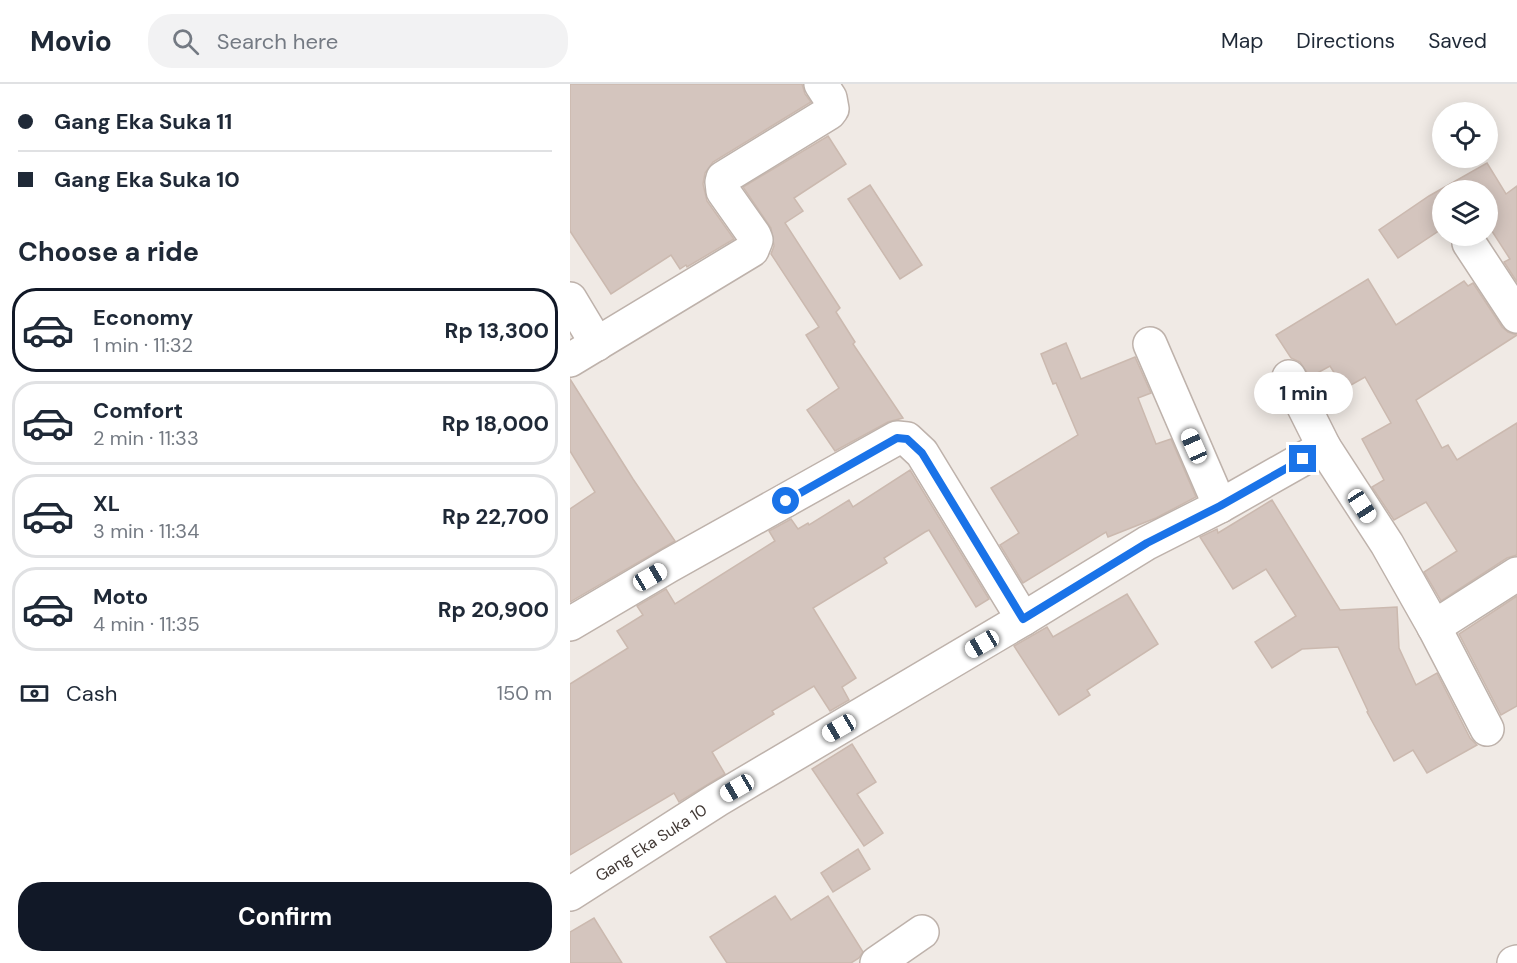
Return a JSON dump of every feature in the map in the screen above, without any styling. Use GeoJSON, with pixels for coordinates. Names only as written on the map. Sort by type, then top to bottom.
{"type":"FeatureCollection","features":[{"type":"Feature","properties":{"kind":"street"},"geometry":{"type":"LineString","coordinates":[[570,299],[584,352],[752,250],[756,240],[754,235],[723,190],[723,178],[829,113],[832,109],[830,98],[821,84]]}},
{"type":"Feature","properties":{"kind":"street"},"geometry":{"type":"LineString","coordinates":[[1471,246],[1517,316]]}},
{"type":"Feature","properties":{"kind":"street"},"geometry":{"type":"LineString","coordinates":[[1150,344],[1220,506]]}},
{"type":"Feature","properties":{"kind":"street"},"geometry":{"type":"LineString","coordinates":[[1289,377],[1324,447],[1387,544],[1434,627],[1487,729]]}},
{"type":"Feature","properties":{"kind":"street"},"geometry":{"type":"LineString","coordinates":[[570,624],[670,565],[897,438],[907,439],[922,453],[1023,619]]}},
{"type":"Feature","properties":{"kind":"street","name":"Gang Eka Suka 10"},"geometry":{"type":"LineString","coordinates":[[570,894],[717,800],[1147,543],[1220,506],[1324,447]]}},
{"type":"Feature","properties":{"kind":"street"},"geometry":{"type":"LineString","coordinates":[[1434,627],[1517,574]]}},
{"type":"Feature","properties":{"kind":"street"},"geometry":{"type":"LineString","coordinates":[[877,963],[922,932]]}},
{"type":"Feature","properties":{"kind":"building"},"geometry":{"type":"Polygon","coordinates":[[[570,84],[802,84],[811,102],[713,162],[705,173],[703,184],[707,201],[734,239],[680,269],[671,255],[611,294],[570,231],[570,84]]]}},
{"type":"Feature","properties":{"kind":"building"},"geometry":{"type":"Polygon","coordinates":[[[828,136],[846,164],[794,198],[803,211],[785,223],[840,308],[836,312],[855,342],[853,344],[903,418],[888,422],[835,451],[807,410],[839,388],[806,335],[819,327],[771,254],[774,246],[771,228],[743,187],[828,136]]]}},
{"type":"Feature","properties":{"kind":"building"},"geometry":{"type":"Polygon","coordinates":[[[1478,168],[1490,168],[1497,180],[1457,180],[1478,168]]]}},
{"type":"Feature","properties":{"kind":"building"},"geometry":{"type":"Polygon","coordinates":[[[1498,181],[1506,194],[1517,186],[1517,282],[1504,262],[1510,259],[1498,240],[1498,181]]]}},
{"type":"Feature","properties":{"kind":"building"},"geometry":{"type":"Polygon","coordinates":[[[870,185],[922,265],[900,279],[848,199],[870,185]]]}},
{"type":"Feature","properties":{"kind":"building"},"geometry":{"type":"Polygon","coordinates":[[[1432,194],[1432,235],[1398,258],[1379,230],[1432,194]]]}},
{"type":"Feature","properties":{"kind":"building"},"geometry":{"type":"Polygon","coordinates":[[[1368,279],[1396,325],[1464,281],[1468,286],[1473,283],[1502,327],[1517,335],[1416,400],[1442,448],[1448,445],[1457,460],[1517,423],[1517,555],[1507,558],[1441,601],[1424,572],[1457,551],[1426,502],[1394,520],[1372,487],[1384,480],[1362,439],[1391,423],[1365,377],[1344,389],[1330,366],[1310,377],[1300,362],[1291,358],[1276,335],[1368,279]]]}},
{"type":"Feature","properties":{"kind":"building"},"geometry":{"type":"Polygon","coordinates":[[[1066,343],[1081,379],[1135,357],[1151,393],[1138,398],[1156,444],[1171,439],[1196,497],[1156,518],[1108,537],[1106,532],[1023,583],[1000,545],[1019,533],[991,488],[1078,435],[1041,354],[1066,343]]]}},
{"type":"Feature","properties":{"kind":"building"},"geometry":{"type":"Polygon","coordinates":[[[570,379],[675,541],[570,602],[570,509],[595,492],[570,451],[570,379]]]}},
{"type":"Feature","properties":{"kind":"building"},"geometry":{"type":"Polygon","coordinates":[[[910,470],[989,599],[976,607],[929,530],[925,532],[884,558],[887,563],[813,608],[856,678],[842,687],[849,700],[830,711],[814,686],[772,711],[774,714],[712,752],[725,774],[679,802],[674,793],[570,855],[570,684],[628,648],[617,631],[643,615],[637,606],[666,589],[675,604],[775,541],[769,531],[791,519],[798,529],[808,523],[809,525],[849,500],[853,507],[910,470]]]}},
{"type":"Feature","properties":{"kind":"building"},"geometry":{"type":"Polygon","coordinates":[[[1272,500],[1340,610],[1397,607],[1399,648],[1416,685],[1437,673],[1470,738],[1477,745],[1427,773],[1413,750],[1394,761],[1367,712],[1338,647],[1302,649],[1272,668],[1255,642],[1296,616],[1266,569],[1233,589],[1200,537],[1217,529],[1218,533],[1272,500]]]}},
{"type":"Feature","properties":{"kind":"building"},"geometry":{"type":"Polygon","coordinates":[[[1127,594],[1158,644],[1087,690],[1090,695],[1059,715],[1014,646],[1047,627],[1053,637],[1127,594]]]}},
{"type":"Feature","properties":{"kind":"building"},"geometry":{"type":"Polygon","coordinates":[[[1517,596],[1517,706],[1501,715],[1459,634],[1517,596]]]}},
{"type":"Feature","properties":{"kind":"building"},"geometry":{"type":"Polygon","coordinates":[[[852,744],[876,782],[857,794],[883,833],[864,846],[812,769],[852,744]]]}},
{"type":"Feature","properties":{"kind":"building"},"geometry":{"type":"Polygon","coordinates":[[[858,849],[870,869],[833,892],[821,873],[858,849]]]}},
{"type":"Feature","properties":{"kind":"building"},"geometry":{"type":"Polygon","coordinates":[[[775,896],[791,920],[828,896],[863,952],[859,958],[851,963],[727,963],[710,937],[775,896]]]}},
{"type":"Feature","properties":{"kind":"building"},"geometry":{"type":"Polygon","coordinates":[[[594,918],[622,963],[570,963],[570,932],[594,918]]]}},
{"type":"Feature","properties":{"kind":"route"},"geometry":{"type":"LineString","coordinates":[[786,501],[897,438],[907,439],[922,453],[1023,619],[1147,543],[1220,506],[1303,459]]}}]}
